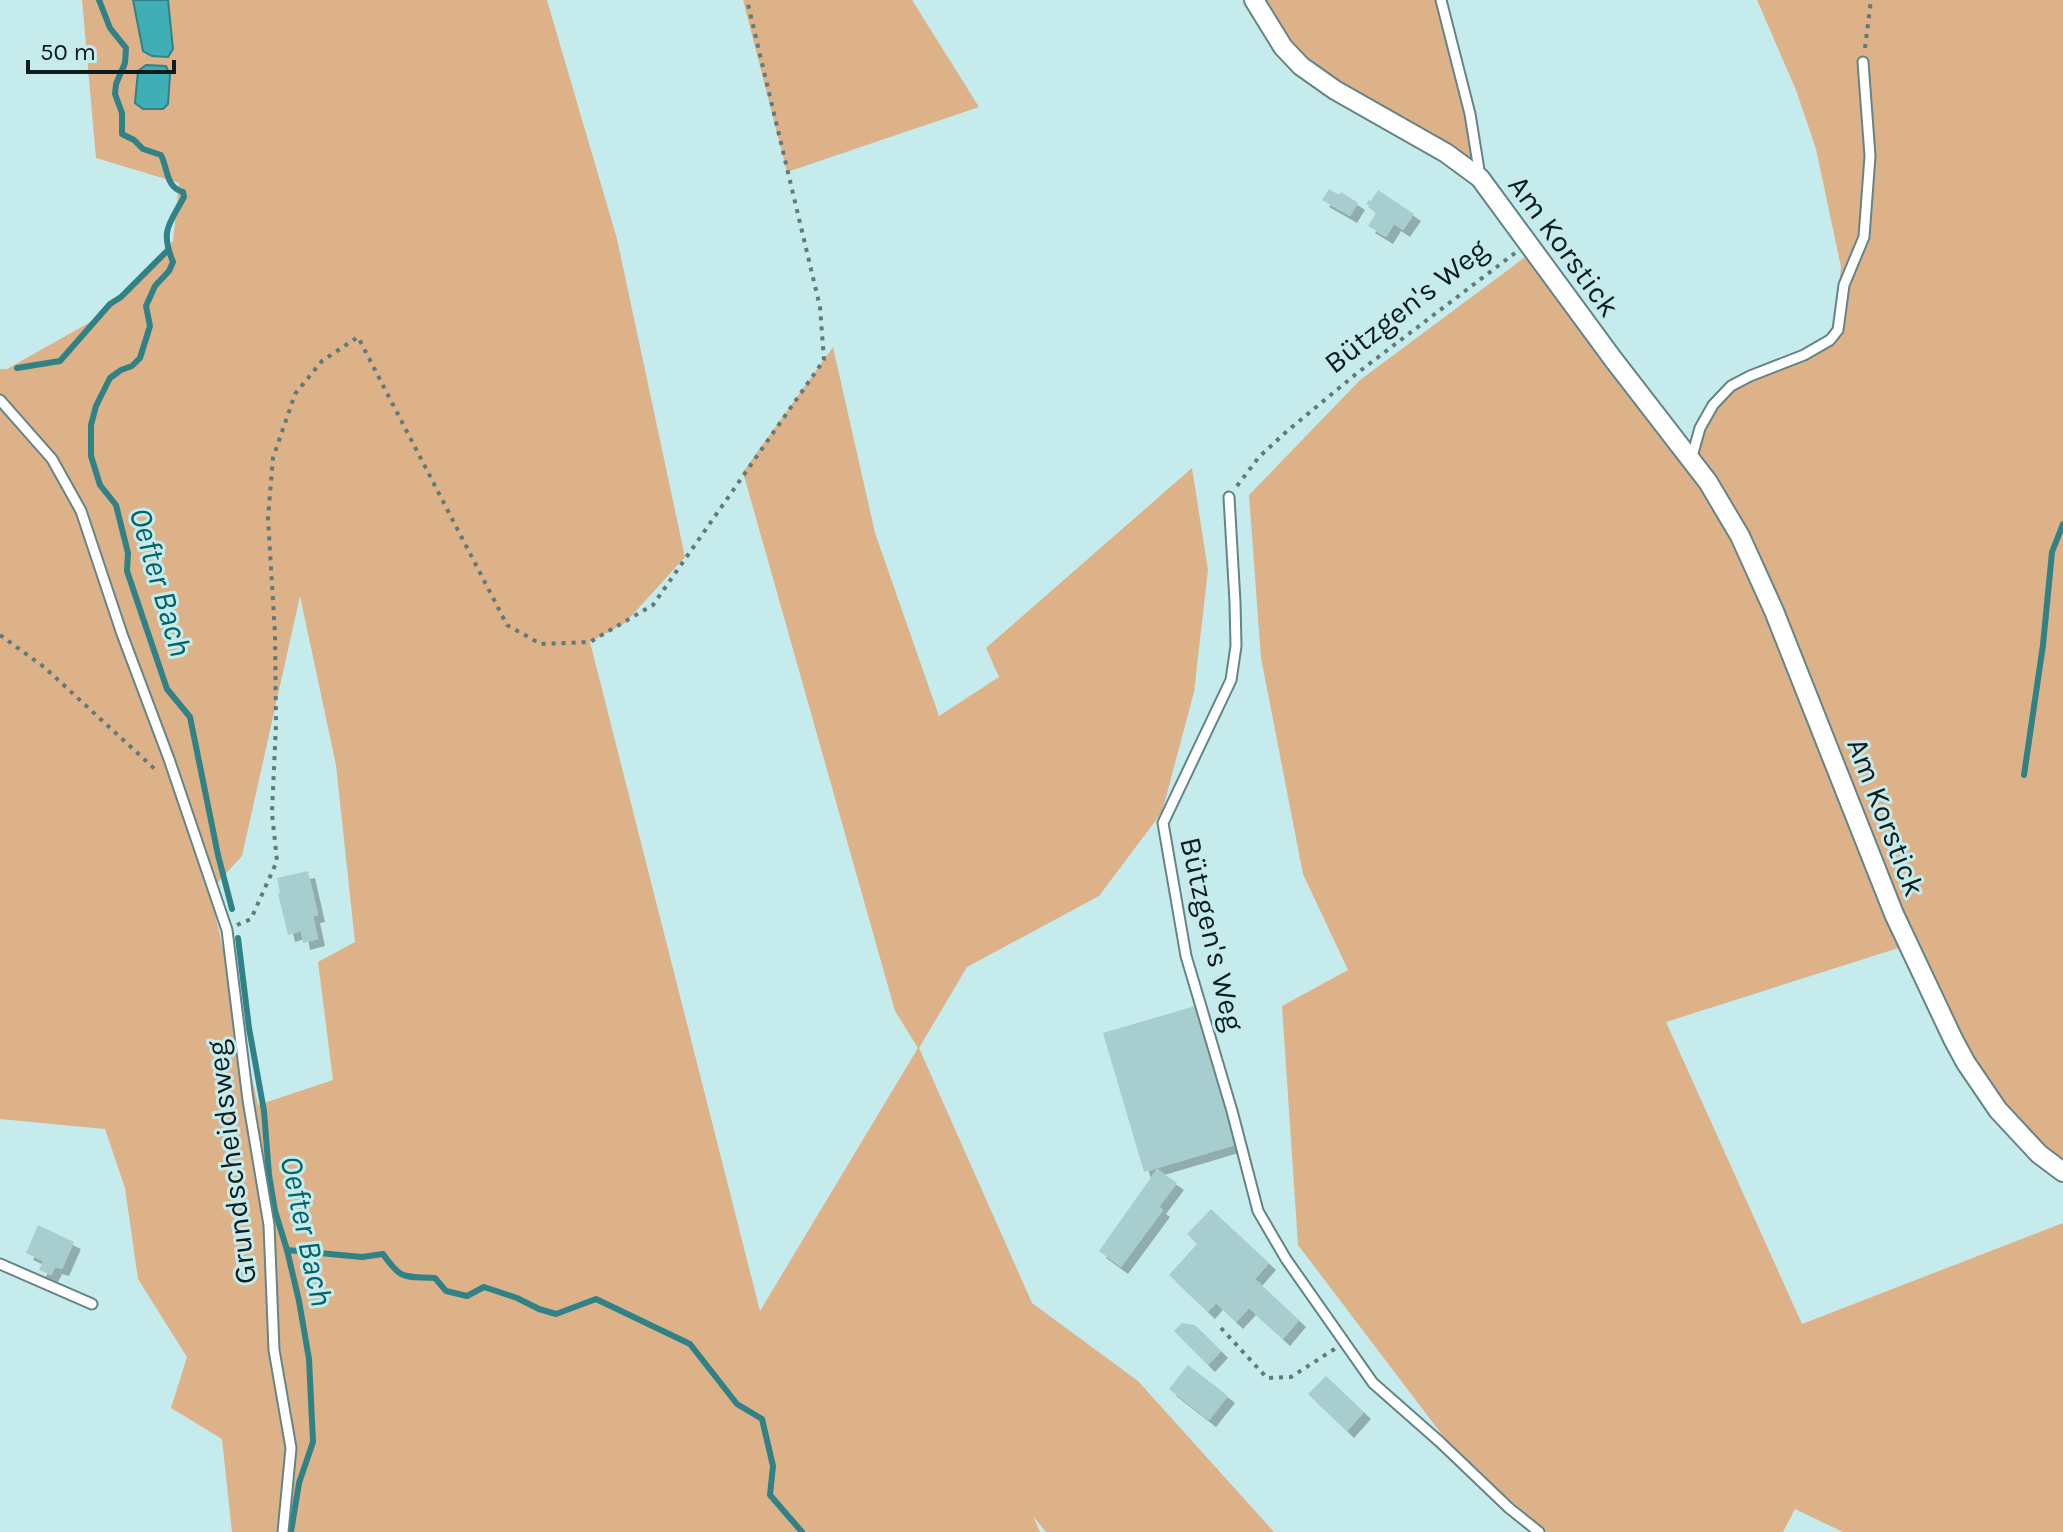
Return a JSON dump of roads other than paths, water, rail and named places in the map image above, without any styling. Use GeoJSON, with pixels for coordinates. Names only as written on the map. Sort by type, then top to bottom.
{"type":"FeatureCollection","features":[{"type":"Feature","properties":{"kind":"street","name":"Am Korstick"},"geometry":{"type":"LineString","coordinates":[[1254,0],[1283,47],[1301,66],[1335,90],[1446,153],[1480,178],[1708,482],[1740,536],[1774,611],[1894,914],[1953,1039],[1998,1110],[2039,1154],[2063,1172]]}},
{"type":"Feature","properties":{"kind":"lane","name":"Am Korstick"},"geometry":{"type":"LineString","coordinates":[[1441,0],[1470,114],[1480,178]]}},
{"type":"Feature","properties":{"kind":"lane"},"geometry":{"type":"LineString","coordinates":[[1691,460],[1706,416],[1731,386],[1804,355],[1830,340],[1838,330],[1844,285],[1864,237],[1870,156],[1863,62]]}},
{"type":"Feature","properties":{"kind":"lane","name":"Grundscheidsweg"},"geometry":{"type":"LineString","coordinates":[[0,400],[52,459],[81,511],[227,930],[248,1100],[269,1225],[274,1350],[291,1448],[283,1532]]}},
{"type":"Feature","properties":{"kind":"lane","name":"Bützgen's Weg"},"geometry":{"type":"LineString","coordinates":[[1229,497],[1236,646],[1231,680],[1163,823],[1186,956],[1258,1211],[1286,1259],[1373,1383],[1539,1532]]}},
{"type":"Feature","properties":{"kind":"lane"},"geometry":{"type":"LineString","coordinates":[[0,1264],[92,1304]]}},
{"type":"Feature","properties":{"kind":"water"},"geometry":{"type":"Polygon","coordinates":[[[133,0],[168,0],[173,49],[168,57],[152,56],[143,51],[133,0]]]}},
{"type":"Feature","properties":{"kind":"water"},"geometry":{"type":"Polygon","coordinates":[[[146,65],[166,66],[170,75],[168,104],[163,109],[143,109],[135,103],[138,71],[146,65]]]}},
{"type":"Feature","properties":{"kind":"waterway","name":"Oefter Bach"},"geometry":{"type":"LineString","coordinates":[[99,0],[110,28],[126,48],[125,63],[115,94],[122,113],[122,134],[143,149],[161,155],[170,182],[183,192],[184,197],[168,228],[167,242],[173,262],[155,286],[146,306],[150,326],[140,358],[110,378],[96,406],[91,425],[91,456],[100,485],[116,505],[128,553],[127,571],[167,689],[190,717],[232,909]]}},
{"type":"Feature","properties":{"kind":"waterway"},"geometry":{"type":"LineString","coordinates":[[17,368],[60,361],[110,304],[168,250]]}},
{"type":"Feature","properties":{"kind":"waterway"},"geometry":{"type":"LineString","coordinates":[[2024,775],[2043,645],[2052,552],[2063,524]]}},
{"type":"Feature","properties":{"kind":"waterway","name":"Oefter Bach"},"geometry":{"type":"LineString","coordinates":[[238,938],[249,1028],[264,1111],[275,1211],[299,1301],[309,1359],[313,1442],[299,1483],[291,1532]]}},
{"type":"Feature","properties":{"kind":"waterway"},"geometry":{"type":"LineString","coordinates":[[287,1250],[362,1257],[383,1254],[399,1273],[409,1277],[435,1278],[446,1291],[467,1296],[484,1287],[556,1314],[596,1299],[690,1344],[737,1404],[762,1419],[773,1466],[770,1495],[802,1532]]}}]}
